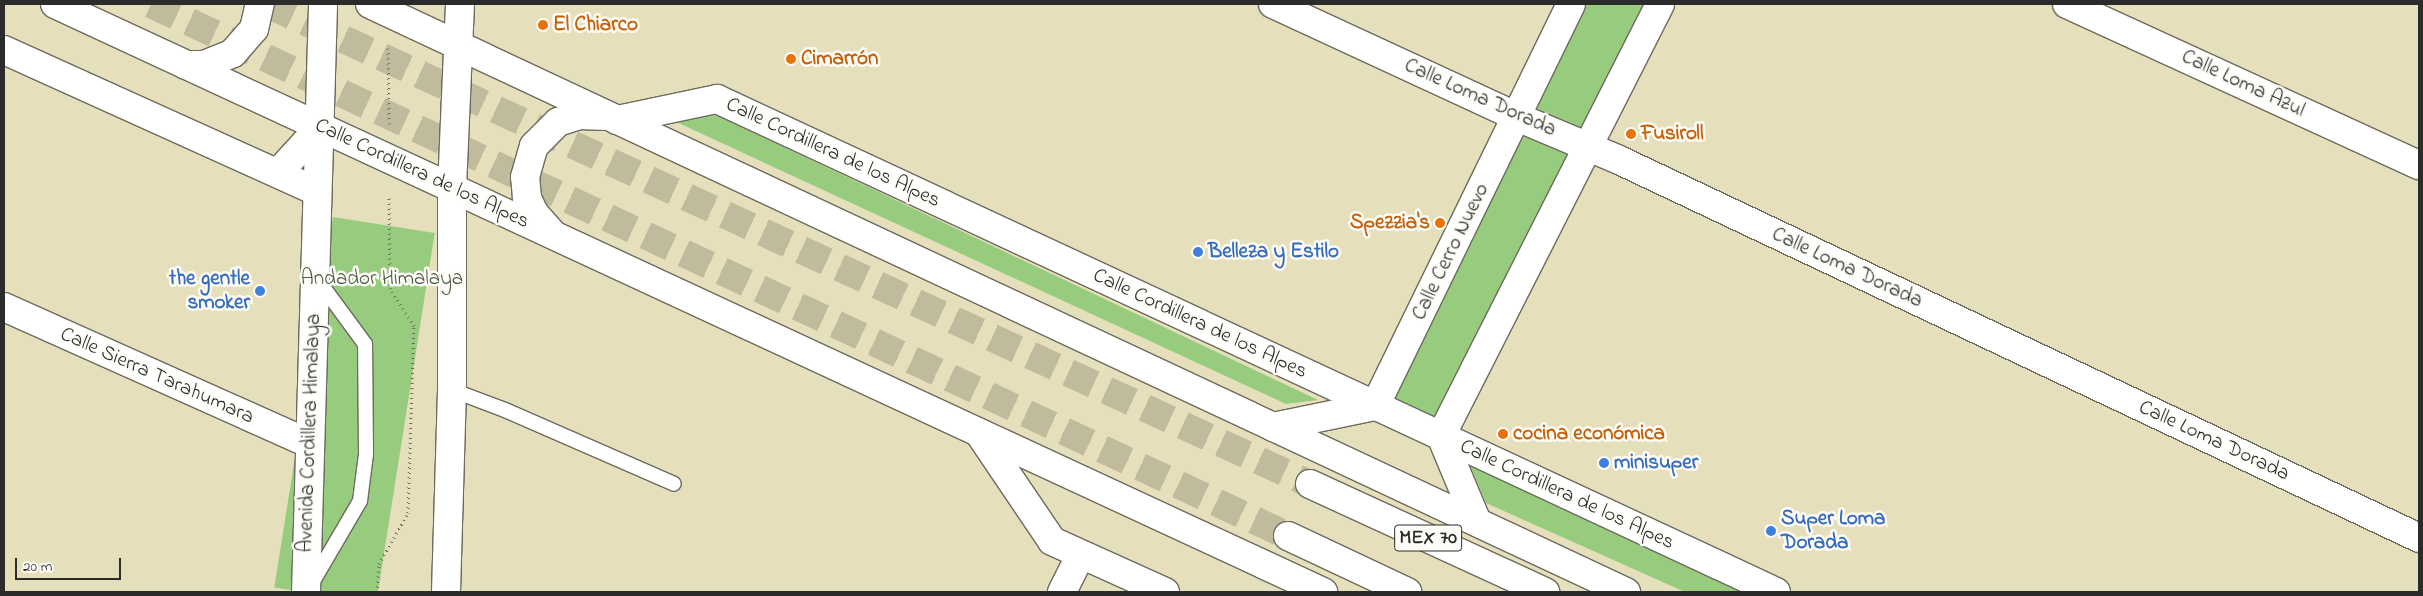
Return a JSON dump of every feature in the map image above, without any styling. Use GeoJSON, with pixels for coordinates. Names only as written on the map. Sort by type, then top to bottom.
{"type":"FeatureCollection","features":[{"type":"Feature","properties":{"kind":"main road","name":"Calle Cordillera de los Alpes"},"geometry":{"type":"LineString","coordinates":[[55,4],[1323,592]]}},
{"type":"Feature","properties":{"kind":"main road"},"geometry":{"type":"LineString","coordinates":[[173,59],[189,66],[204,65],[233,54],[254,29],[260,4]]}},
{"type":"Feature","properties":{"kind":"main road","name":"Avenida Cordillera Himalaya"},"geometry":{"type":"LineString","coordinates":[[306,592],[322,4]]}},
{"type":"Feature","properties":{"kind":"main road"},"geometry":{"type":"LineString","coordinates":[[445,588],[452,390],[452,188],[460,4]]}},
{"type":"Feature","properties":{"kind":"main road","name":"Calle Loma Dorada"},"geometry":{"type":"LineString","coordinates":[[1273,4],[1518,117],[1588,146],[2419,538]]}},
{"type":"Feature","properties":{"kind":"main road","name":"Calle Cerro Nuevo"},"geometry":{"type":"LineString","coordinates":[[1375,406],[1518,117],[1571,4]]}},
{"type":"Feature","properties":{"kind":"main road"},"geometry":{"type":"LineString","coordinates":[[1477,522],[1441,436],[1660,4]]}},
{"type":"Feature","properties":{"kind":"main road","name":"Calle Loma Azul"},"geometry":{"type":"LineString","coordinates":[[2067,4],[2419,165]]}},
{"type":"Feature","properties":{"kind":"main road"},"geometry":{"type":"LineString","coordinates":[[379,8],[1626,592]]}},
{"type":"Feature","properties":{"kind":"main road"},"geometry":{"type":"LineString","coordinates":[[4,50],[317,191]]}},
{"type":"Feature","properties":{"kind":"main road","name":"Calle Cordillera de los Alpes"},"geometry":{"type":"LineString","coordinates":[[617,120],[718,99],[1776,592]]}},
{"type":"Feature","properties":{"kind":"main road"},"geometry":{"type":"LineString","coordinates":[[554,235],[543,226],[527,198],[525,177],[534,146],[558,122],[579,115],[600,114],[617,120]]}},
{"type":"Feature","properties":{"kind":"main road"},"geometry":{"type":"LineString","coordinates":[[278,173],[320,127]]}},
{"type":"Feature","properties":{"kind":"main road","name":"Calle Sierra Tarahumara"},"geometry":{"type":"LineString","coordinates":[[4,307],[310,444]]}},
{"type":"Feature","properties":{"kind":"main road"},"geometry":{"type":"LineString","coordinates":[[1273,427],[1375,406]]}},
{"type":"Feature","properties":{"kind":"main road"},"geometry":{"type":"LineString","coordinates":[[979,433],[1052,541],[1165,592]]}},
{"type":"Feature","properties":{"kind":"main road","name":"MEX 70"},"geometry":{"type":"LineString","coordinates":[[1310,484],[1545,592]]}},
{"type":"Feature","properties":{"kind":"main road","name":"MEX 70"},"geometry":{"type":"LineString","coordinates":[[1288,536],[1407,592]]}},
{"type":"Feature","properties":{"kind":"main road"},"geometry":{"type":"LineString","coordinates":[[1062,592],[1081,554]]}},
{"type":"Feature","properties":{"kind":"lane"},"geometry":{"type":"LineString","coordinates":[[306,592],[360,501],[366,454],[365,344],[315,276]]}},
{"type":"Feature","properties":{"kind":"lane"},"geometry":{"type":"LineString","coordinates":[[452,390],[506,410],[674,484]]}},
{"type":"Feature","properties":{"kind":"path"},"geometry":{"type":"LineString","coordinates":[[377,592],[379,564],[408,513],[414,326],[390,289],[389,159],[379,8]]}},
{"type":"Feature","properties":{"kind":"green space"},"geometry":{"type":"Polygon","coordinates":[[[1571,4],[1660,4],[1441,436],[1372,412],[1571,4]]]}},
{"type":"Feature","properties":{"kind":"green space"},"geometry":{"type":"Polygon","coordinates":[[[716,115],[1318,400],[1286,404],[672,120],[716,115]]]}},
{"type":"Feature","properties":{"kind":"green space","name":"Andador Himalaya"},"geometry":{"type":"Polygon","coordinates":[[[333,217],[435,233],[378,592],[303,592],[274,587],[333,217]]]}},
{"type":"Feature","properties":{"kind":"green space"},"geometry":{"type":"Polygon","coordinates":[[[1470,465],[1743,592],[1685,592],[1486,503],[1470,465]]]}},
{"type":"Feature","properties":{"kind":"tunnel"},"geometry":{"type":"LineString","coordinates":[[151,4],[1288,536]]}},
{"type":"Feature","properties":{"kind":"tunnel"},"geometry":{"type":"LineString","coordinates":[[267,4],[1310,484]]}},
{"type":"Feature","properties":{"kind":"place","name":"El Chiarco"},"geometry":{"type":"Point","coordinates":[543,25]}},
{"type":"Feature","properties":{"kind":"place","name":"Cimarrón"},"geometry":{"type":"Point","coordinates":[791,59]}},
{"type":"Feature","properties":{"kind":"place","name":"Fusiroll"},"geometry":{"type":"Point","coordinates":[1631,134]}},
{"type":"Feature","properties":{"kind":"place","name":"Spezzia's"},"geometry":{"type":"Point","coordinates":[1440,223]}},
{"type":"Feature","properties":{"kind":"place","name":"Belleza y Estilo"},"geometry":{"type":"Point","coordinates":[1198,252]}},
{"type":"Feature","properties":{"kind":"place","name":"the gentle smoker"},"geometry":{"type":"Point","coordinates":[260,291]}},
{"type":"Feature","properties":{"kind":"place","name":"cocina económica"},"geometry":{"type":"Point","coordinates":[1503,434]}},
{"type":"Feature","properties":{"kind":"place","name":"minisuper"},"geometry":{"type":"Point","coordinates":[1604,463]}},
{"type":"Feature","properties":{"kind":"place","name":"Super Loma Dorada"},"geometry":{"type":"Point","coordinates":[1771,531]}}]}
